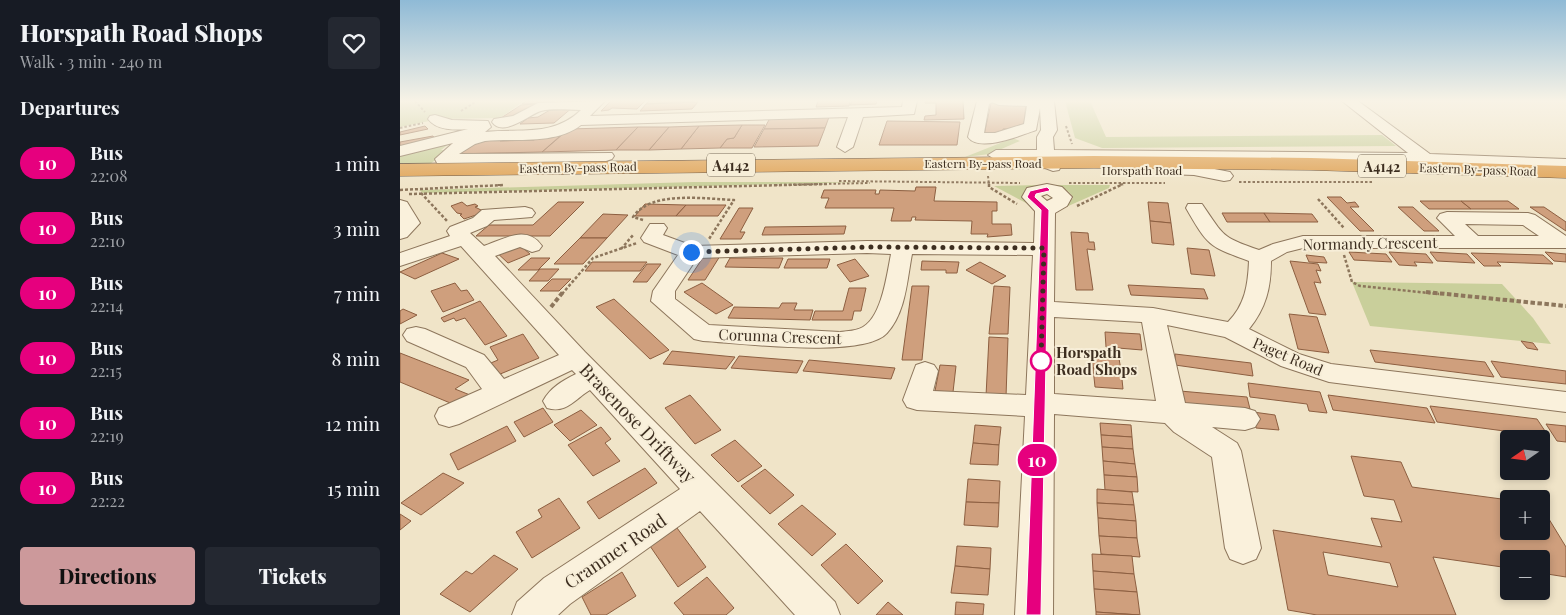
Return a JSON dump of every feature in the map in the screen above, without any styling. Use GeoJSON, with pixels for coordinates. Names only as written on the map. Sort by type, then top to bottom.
{"type":"FeatureCollection","features":[{"type":"Feature","properties":{"kind":"highway","name":"Eastern By-pass Road"},"geometry":{"type":"LineString","coordinates":[[400,170],[972,163],[1055,166],[1230,179],[1566,179]]}},
{"type":"Feature","properties":{"kind":"highway","name":"Eastern By-pass Road"},"geometry":{"type":"LineString","coordinates":[[407,186],[674,176],[1055,166],[1311,164],[1566,172]]}},
{"type":"Feature","properties":{"kind":"street"},"geometry":{"type":"LineString","coordinates":[[408,141],[444,130]]}},
{"type":"Feature","properties":{"kind":"street"},"geometry":{"type":"LineString","coordinates":[[559,130],[487,136],[468,141],[443,159],[606,156]]}},
{"type":"Feature","properties":{"kind":"street"},"geometry":{"type":"LineString","coordinates":[[845,147],[851,130]]}},
{"type":"Feature","properties":{"kind":"street"},"geometry":{"type":"LineString","coordinates":[[977,130],[976,137],[978,138],[996,138],[1020,130]]}},
{"type":"Feature","properties":{"kind":"street"},"geometry":{"type":"LineString","coordinates":[[1049,130],[1045,137],[1055,166]]}},
{"type":"Feature","properties":{"kind":"street"},"geometry":{"type":"LineString","coordinates":[[972,163],[996,155],[1049,130]]}},
{"type":"Feature","properties":{"kind":"street"},"geometry":{"type":"LineString","coordinates":[[1387,130],[1426,159]]}},
{"type":"Feature","properties":{"kind":"street"},"geometry":{"type":"LineString","coordinates":[[996,155],[1055,166],[1426,159],[1566,164]]}},
{"type":"Feature","properties":{"kind":"street"},"geometry":{"type":"LineString","coordinates":[[400,206],[410,223],[400,232]]}},
{"type":"Feature","properties":{"kind":"street"},"geometry":{"type":"LineString","coordinates":[[467,241],[487,208],[525,213]]}},
{"type":"Feature","properties":{"kind":"street"},"geometry":{"type":"LineString","coordinates":[[1195,208],[1212,236],[1224,245],[1260,258],[1260,284],[1250,315],[1233,331]]}},
{"type":"Feature","properties":{"kind":"street"},"geometry":{"type":"LineString","coordinates":[[1034,615],[1038,406],[1045,214]]}},
{"type":"Feature","properties":{"kind":"street"},"geometry":{"type":"LineString","coordinates":[[1473,242],[1447,218],[1528,219],[1563,242]]}},
{"type":"Feature","properties":{"kind":"street"},"geometry":{"type":"LineString","coordinates":[[654,233],[696,252],[903,248],[1044,248]]}},
{"type":"Feature","properties":{"kind":"street"},"geometry":{"type":"LineString","coordinates":[[400,260],[467,241],[523,239],[532,246]]}},
{"type":"Feature","properties":{"kind":"street","name":"Brasenose Driftway"},"geometry":{"type":"LineString","coordinates":[[467,241],[821,615]]}},
{"type":"Feature","properties":{"kind":"street","name":"Normandy Crescent"},"geometry":{"type":"LineString","coordinates":[[1260,258],[1280,248],[1303,242],[1563,242]]}},
{"type":"Feature","properties":{"kind":"street","name":"Corunna Crescent"},"geometry":{"type":"LineString","coordinates":[[696,252],[664,291],[663,301],[702,333],[840,340],[861,338],[877,330],[887,316],[903,248]]}},
{"type":"Feature","properties":{"kind":"street","name":"Paget Road"},"geometry":{"type":"LineString","coordinates":[[1042,309],[1153,315],[1233,331],[1290,360],[1329,373],[1566,402]]}},
{"type":"Feature","properties":{"kind":"street"},"geometry":{"type":"LineString","coordinates":[[1153,315],[1172,413],[1184,424],[1226,451],[1243,548]]}},
{"type":"Feature","properties":{"kind":"street"},"geometry":{"type":"LineString","coordinates":[[416,334],[475,361],[499,392]]}},
{"type":"Feature","properties":{"kind":"street"},"geometry":{"type":"LineString","coordinates":[[449,416],[499,392],[585,367]]}},
{"type":"Feature","properties":{"kind":"street"},"geometry":{"type":"LineString","coordinates":[[557,400],[567,391],[585,367]]}},
{"type":"Feature","properties":{"kind":"street"},"geometry":{"type":"LineString","coordinates":[[925,371],[917,400],[1038,406],[1052,404],[1245,418]]}},
{"type":"Feature","properties":{"kind":"street","name":"Cranmer Road"},"geometry":{"type":"LineString","coordinates":[[530,615],[557,591],[703,491]]}},
{"type":"Feature","properties":{"kind":"path"},"geometry":{"type":"LineString","coordinates":[[408,141],[423,130]]}},
{"type":"Feature","properties":{"kind":"path"},"geometry":{"type":"LineString","coordinates":[[1055,166],[1126,183],[1166,182]]}},
{"type":"Feature","properties":{"kind":"path"},"geometry":{"type":"LineString","coordinates":[[1230,179],[1381,182]]}},
{"type":"Feature","properties":{"kind":"path"},"geometry":{"type":"LineString","coordinates":[[773,180],[1022,183]]}},
{"type":"Feature","properties":{"kind":"path"},"geometry":{"type":"LineString","coordinates":[[400,195],[590,188],[843,185],[893,182]]}},
{"type":"Feature","properties":{"kind":"path"},"geometry":{"type":"LineString","coordinates":[[1045,214],[1126,183]]}},
{"type":"Feature","properties":{"kind":"path"},"geometry":{"type":"LineString","coordinates":[[400,190],[407,186],[511,185]]}},
{"type":"Feature","properties":{"kind":"path"},"geometry":{"type":"LineString","coordinates":[[407,186],[421,194],[467,241]]}},
{"type":"Feature","properties":{"kind":"path"},"geometry":{"type":"LineString","coordinates":[[1318,199],[1348,242],[1352,282],[1360,286],[1566,306]]}},
{"type":"Feature","properties":{"kind":"path"},"geometry":{"type":"LineString","coordinates":[[620,249],[644,221],[633,217],[640,205],[654,200],[734,200],[696,252]]}},
{"type":"Feature","properties":{"kind":"path"},"geometry":{"type":"LineString","coordinates":[[541,319],[592,258],[620,249],[654,233]]}},
{"type":"Feature","properties":{"kind":"green space"},"geometry":{"type":"Polygon","coordinates":[[[1073,130],[1103,130],[1106,137],[1382,135],[1396,146],[1102,148],[1075,138],[1073,130]]]}},
{"type":"Feature","properties":{"kind":"green space"},"geometry":{"type":"Polygon","coordinates":[[[1013,138],[1020,141],[990,154],[965,157],[1013,138]]]}},
{"type":"Feature","properties":{"kind":"green space"},"geometry":{"type":"Polygon","coordinates":[[[450,143],[441,150],[449,150],[430,164],[400,165],[400,153],[450,143]]]}},
{"type":"Feature","properties":{"kind":"green space"},"geometry":{"type":"Polygon","coordinates":[[[694,182],[863,182],[423,193],[419,190],[694,182]]]}},
{"type":"Feature","properties":{"kind":"green space"},"geometry":{"type":"Polygon","coordinates":[[[1043,185],[1028,189],[1023,194],[1028,204],[994,186],[1043,185]]]}},
{"type":"Feature","properties":{"kind":"green space"},"geometry":{"type":"Polygon","coordinates":[[[1044,185],[1110,185],[1109,188],[1066,207],[1073,198],[1071,194],[1061,188],[1044,185]]]}},
{"type":"Feature","properties":{"kind":"green space"},"geometry":{"type":"Polygon","coordinates":[[[1352,282],[1502,284],[1533,318],[1551,344],[1370,326],[1352,282]]]}},
{"type":"Feature","properties":{"kind":"building"},"geometry":{"type":"Polygon","coordinates":[[[410,130],[425,130],[400,135],[400,132],[410,130]]]}},
{"type":"Feature","properties":{"kind":"building"},"geometry":{"type":"Polygon","coordinates":[[[568,130],[635,130],[616,150],[542,152],[568,130]]]}},
{"type":"Feature","properties":{"kind":"building"},"geometry":{"type":"Polygon","coordinates":[[[635,130],[667,130],[649,150],[616,150],[635,130]]]}},
{"type":"Feature","properties":{"kind":"building"},"geometry":{"type":"Polygon","coordinates":[[[667,130],[696,130],[681,149],[649,150],[667,130]]]}},
{"type":"Feature","properties":{"kind":"building"},"geometry":{"type":"Polygon","coordinates":[[[696,130],[739,130],[734,138],[727,139],[720,148],[681,149],[696,130]]]}},
{"type":"Feature","properties":{"kind":"building"},"geometry":{"type":"Polygon","coordinates":[[[739,130],[762,130],[752,148],[720,148],[727,139],[734,138],[739,130]]]}},
{"type":"Feature","properties":{"kind":"building"},"geometry":{"type":"Polygon","coordinates":[[[764,130],[824,130],[818,146],[754,147],[764,130]]]}},
{"type":"Feature","properties":{"kind":"building"},"geometry":{"type":"Polygon","coordinates":[[[884,130],[959,130],[957,145],[879,145],[884,130]]]}},
{"type":"Feature","properties":{"kind":"building"},"geometry":{"type":"Polygon","coordinates":[[[985,130],[1003,130],[1003,133],[984,135],[985,130]]]}},
{"type":"Feature","properties":{"kind":"building"},"geometry":{"type":"Polygon","coordinates":[[[433,136],[435,139],[400,148],[400,142],[433,136]]]}},
{"type":"Feature","properties":{"kind":"building"},"geometry":{"type":"Polygon","coordinates":[[[560,136],[542,152],[452,154],[470,141],[504,137],[500,141],[534,140],[538,137],[560,136]]]}},
{"type":"Feature","properties":{"kind":"building"},"geometry":{"type":"Polygon","coordinates":[[[916,187],[936,187],[934,201],[997,202],[997,211],[992,211],[992,224],[1011,224],[1012,235],[987,237],[988,234],[971,234],[972,221],[915,220],[916,217],[912,217],[911,221],[891,221],[894,208],[825,208],[829,198],[821,198],[824,190],[876,190],[875,194],[879,194],[880,190],[915,191],[916,187]]]}},
{"type":"Feature","properties":{"kind":"building"},"geometry":{"type":"Polygon","coordinates":[[[1327,197],[1341,197],[1347,203],[1355,202],[1359,207],[1350,207],[1374,231],[1360,231],[1327,197]]]}},
{"type":"Feature","properties":{"kind":"building"},"geometry":{"type":"Polygon","coordinates":[[[1420,201],[1461,201],[1471,209],[1429,209],[1420,201]]]}},
{"type":"Feature","properties":{"kind":"building"},"geometry":{"type":"Polygon","coordinates":[[[1461,201],[1508,201],[1519,209],[1471,209],[1461,201]]]}},
{"type":"Feature","properties":{"kind":"building"},"geometry":{"type":"Polygon","coordinates":[[[462,202],[467,206],[475,204],[478,206],[475,207],[485,212],[464,219],[460,215],[462,214],[457,213],[451,206],[462,202]]]}},
{"type":"Feature","properties":{"kind":"building"},"geometry":{"type":"Polygon","coordinates":[[[558,202],[584,202],[550,236],[476,236],[489,225],[533,225],[558,202]]]}},
{"type":"Feature","properties":{"kind":"building"},"geometry":{"type":"Polygon","coordinates":[[[1148,202],[1168,203],[1171,223],[1150,221],[1148,202]]]}},
{"type":"Feature","properties":{"kind":"building"},"geometry":{"type":"Polygon","coordinates":[[[645,204],[686,205],[676,216],[635,216],[645,204]]]}},
{"type":"Feature","properties":{"kind":"building"},"geometry":{"type":"Polygon","coordinates":[[[686,205],[726,205],[718,216],[676,216],[686,205]]]}},
{"type":"Feature","properties":{"kind":"building"},"geometry":{"type":"Polygon","coordinates":[[[1398,207],[1413,207],[1439,231],[1424,231],[1398,207]]]}},
{"type":"Feature","properties":{"kind":"building"},"geometry":{"type":"Polygon","coordinates":[[[1530,207],[1544,207],[1566,222],[1566,231],[1530,207]]]}},
{"type":"Feature","properties":{"kind":"building"},"geometry":{"type":"Polygon","coordinates":[[[739,208],[753,208],[740,232],[745,232],[741,239],[720,239],[739,208]]]}},
{"type":"Feature","properties":{"kind":"building"},"geometry":{"type":"Polygon","coordinates":[[[1222,213],[1264,213],[1270,222],[1227,222],[1222,213]]]}},
{"type":"Feature","properties":{"kind":"building"},"geometry":{"type":"Polygon","coordinates":[[[1264,213],[1312,214],[1318,222],[1270,222],[1264,213]]]}},
{"type":"Feature","properties":{"kind":"building"},"geometry":{"type":"Polygon","coordinates":[[[603,214],[628,215],[607,238],[580,238],[603,214]]]}},
{"type":"Feature","properties":{"kind":"building"},"geometry":{"type":"Polygon","coordinates":[[[1150,221],[1171,223],[1174,245],[1152,243],[1150,221]]]}},
{"type":"Feature","properties":{"kind":"building"},"geometry":{"type":"Polygon","coordinates":[[[846,226],[844,234],[762,235],[765,227],[846,226]]]}},
{"type":"Feature","properties":{"kind":"building"},"geometry":{"type":"Polygon","coordinates":[[[1071,232],[1088,233],[1089,242],[1094,242],[1095,250],[1087,249],[1093,290],[1076,290],[1071,232]]]}},
{"type":"Feature","properties":{"kind":"building"},"geometry":{"type":"Polygon","coordinates":[[[580,238],[607,238],[583,264],[554,264],[580,238]]]}},
{"type":"Feature","properties":{"kind":"building"},"geometry":{"type":"Polygon","coordinates":[[[516,242],[530,254],[508,263],[494,250],[516,242]]]}},
{"type":"Feature","properties":{"kind":"building"},"geometry":{"type":"Polygon","coordinates":[[[1187,248],[1209,250],[1215,276],[1191,274],[1187,248]]]}},
{"type":"Feature","properties":{"kind":"building"},"geometry":{"type":"Polygon","coordinates":[[[1349,252],[1386,254],[1392,262],[1354,260],[1349,252]]]}},
{"type":"Feature","properties":{"kind":"building"},"geometry":{"type":"Polygon","coordinates":[[[1389,252],[1426,254],[1433,263],[1414,262],[1417,266],[1399,265],[1389,252]]]}},
{"type":"Feature","properties":{"kind":"building"},"geometry":{"type":"Polygon","coordinates":[[[1430,252],[1467,254],[1475,263],[1437,261],[1430,252]]]}},
{"type":"Feature","properties":{"kind":"building"},"geometry":{"type":"Polygon","coordinates":[[[1545,252],[1566,254],[1566,262],[1554,261],[1545,252]]]}},
{"type":"Feature","properties":{"kind":"building"},"geometry":{"type":"Polygon","coordinates":[[[442,253],[459,259],[415,279],[400,272],[442,253]]]}},
{"type":"Feature","properties":{"kind":"building"},"geometry":{"type":"Polygon","coordinates":[[[1471,253],[1543,255],[1553,264],[1497,262],[1501,266],[1484,266],[1471,253]]]}},
{"type":"Feature","properties":{"kind":"building"},"geometry":{"type":"Polygon","coordinates":[[[1306,255],[1324,257],[1327,263],[1309,262],[1306,255]]]}},
{"type":"Feature","properties":{"kind":"building"},"geometry":{"type":"Polygon","coordinates":[[[704,256],[720,256],[705,280],[688,280],[704,256]]]}},
{"type":"Feature","properties":{"kind":"building"},"geometry":{"type":"Polygon","coordinates":[[[531,258],[550,258],[538,270],[518,270],[531,258]]]}},
{"type":"Feature","properties":{"kind":"building"},"geometry":{"type":"Polygon","coordinates":[[[730,258],[783,258],[779,268],[725,267],[730,258]]]}},
{"type":"Feature","properties":{"kind":"building"},"geometry":{"type":"Polygon","coordinates":[[[788,259],[830,259],[827,268],[784,268],[788,259]]]}},
{"type":"Feature","properties":{"kind":"building"},"geometry":{"type":"Polygon","coordinates":[[[855,259],[869,276],[850,282],[837,265],[855,259]]]}},
{"type":"Feature","properties":{"kind":"building"},"geometry":{"type":"Polygon","coordinates":[[[922,261],[959,262],[957,273],[946,273],[946,270],[921,270],[922,261]]]}},
{"type":"Feature","properties":{"kind":"building"},"geometry":{"type":"Polygon","coordinates":[[[1290,261],[1318,264],[1321,271],[1316,270],[1321,283],[1314,282],[1326,315],[1309,313],[1290,261]]]}},
{"type":"Feature","properties":{"kind":"building"},"geometry":{"type":"Polygon","coordinates":[[[592,262],[647,262],[640,271],[585,271],[592,262]]]}},
{"type":"Feature","properties":{"kind":"building"},"geometry":{"type":"Polygon","coordinates":[[[980,262],[1006,276],[992,284],[966,270],[980,262]]]}},
{"type":"Feature","properties":{"kind":"building"},"geometry":{"type":"Polygon","coordinates":[[[647,264],[661,264],[647,282],[633,282],[647,264]]]}},
{"type":"Feature","properties":{"kind":"building"},"geometry":{"type":"Polygon","coordinates":[[[540,269],[559,269],[548,281],[529,281],[540,269]]]}},
{"type":"Feature","properties":{"kind":"building"},"geometry":{"type":"Polygon","coordinates":[[[552,279],[571,279],[559,291],[540,291],[552,279]]]}},
{"type":"Feature","properties":{"kind":"building"},"geometry":{"type":"Polygon","coordinates":[[[455,283],[461,291],[467,290],[474,300],[443,312],[431,291],[455,283]]]}},
{"type":"Feature","properties":{"kind":"building"},"geometry":{"type":"Polygon","coordinates":[[[702,283],[733,305],[716,314],[684,292],[702,283]]]}},
{"type":"Feature","properties":{"kind":"building"},"geometry":{"type":"Polygon","coordinates":[[[1128,285],[1204,289],[1208,299],[1131,295],[1128,285]]]}},
{"type":"Feature","properties":{"kind":"building"},"geometry":{"type":"Polygon","coordinates":[[[912,286],[929,286],[922,360],[902,360],[912,286]]]}},
{"type":"Feature","properties":{"kind":"building"},"geometry":{"type":"Polygon","coordinates":[[[994,286],[1010,287],[1008,334],[989,334],[994,286]]]}},
{"type":"Feature","properties":{"kind":"building"},"geometry":{"type":"Polygon","coordinates":[[[849,288],[866,288],[861,311],[854,311],[852,320],[812,320],[815,311],[843,311],[849,288]]]}},
{"type":"Feature","properties":{"kind":"building"},"geometry":{"type":"Polygon","coordinates":[[[614,299],[669,350],[650,359],[596,307],[614,299]]]}},
{"type":"Feature","properties":{"kind":"building"},"geometry":{"type":"Polygon","coordinates":[[[480,301],[507,336],[485,345],[465,318],[456,321],[454,318],[444,322],[441,318],[480,301]]]}},
{"type":"Feature","properties":{"kind":"building"},"geometry":{"type":"Polygon","coordinates":[[[782,303],[797,303],[794,310],[813,310],[810,320],[728,318],[734,307],[779,308],[782,303]]]}},
{"type":"Feature","properties":{"kind":"building"},"geometry":{"type":"Polygon","coordinates":[[[403,309],[417,315],[400,324],[400,311],[403,309]]]}},
{"type":"Feature","properties":{"kind":"building"},"geometry":{"type":"Polygon","coordinates":[[[1289,314],[1317,317],[1329,353],[1298,349],[1289,314]]]}},
{"type":"Feature","properties":{"kind":"building"},"geometry":{"type":"Polygon","coordinates":[[[1105,332],[1140,334],[1142,350],[1106,347],[1105,332]]]}},
{"type":"Feature","properties":{"kind":"building"},"geometry":{"type":"Polygon","coordinates":[[[523,334],[539,358],[493,377],[486,365],[498,360],[490,347],[523,334]]]}},
{"type":"Feature","properties":{"kind":"building"},"geometry":{"type":"Polygon","coordinates":[[[989,337],[1008,338],[1006,397],[986,396],[989,337]]]}},
{"type":"Feature","properties":{"kind":"building"},"geometry":{"type":"Polygon","coordinates":[[[1521,341],[1533,343],[1538,350],[1527,348],[1521,341]]]}},
{"type":"Feature","properties":{"kind":"building"},"geometry":{"type":"Polygon","coordinates":[[[1370,350],[1485,362],[1494,377],[1375,362],[1370,350]]]}},
{"type":"Feature","properties":{"kind":"building"},"geometry":{"type":"Polygon","coordinates":[[[672,351],[735,357],[726,369],[663,364],[672,351]]]}},
{"type":"Feature","properties":{"kind":"building"},"geometry":{"type":"Polygon","coordinates":[[[1092,351],[1118,353],[1121,370],[1093,368],[1092,351]]]}},
{"type":"Feature","properties":{"kind":"building"},"geometry":{"type":"Polygon","coordinates":[[[400,353],[469,380],[455,389],[470,395],[455,405],[400,382],[400,353]]]}},
{"type":"Feature","properties":{"kind":"building"},"geometry":{"type":"Polygon","coordinates":[[[1175,354],[1251,363],[1253,376],[1175,365],[1175,354]]]}},
{"type":"Feature","properties":{"kind":"building"},"geometry":{"type":"Polygon","coordinates":[[[739,356],[803,361],[797,373],[731,368],[739,356]]]}},
{"type":"Feature","properties":{"kind":"building"},"geometry":{"type":"Polygon","coordinates":[[[809,360],[895,368],[891,379],[803,371],[809,360]]]}},
{"type":"Feature","properties":{"kind":"building"},"geometry":{"type":"Polygon","coordinates":[[[1491,361],[1566,371],[1566,384],[1501,377],[1491,361]]]}},
{"type":"Feature","properties":{"kind":"building"},"geometry":{"type":"Polygon","coordinates":[[[940,365],[956,366],[953,392],[935,391],[940,365]]]}},
{"type":"Feature","properties":{"kind":"building"},"geometry":{"type":"Polygon","coordinates":[[[1093,368],[1121,370],[1123,389],[1095,387],[1093,368]]]}},
{"type":"Feature","properties":{"kind":"building"},"geometry":{"type":"Polygon","coordinates":[[[1248,383],[1320,392],[1327,413],[1309,411],[1307,404],[1250,397],[1248,383]]]}},
{"type":"Feature","properties":{"kind":"building"},"geometry":{"type":"Polygon","coordinates":[[[1180,391],[1247,397],[1250,409],[1182,403],[1180,391]]]}},
{"type":"Feature","properties":{"kind":"building"},"geometry":{"type":"Polygon","coordinates":[[[690,395],[721,430],[695,444],[665,408],[690,395]]]}},
{"type":"Feature","properties":{"kind":"building"},"geometry":{"type":"Polygon","coordinates":[[[1328,395],[1427,408],[1435,423],[1333,410],[1328,395]]]}},
{"type":"Feature","properties":{"kind":"building"},"geometry":{"type":"Polygon","coordinates":[[[1430,406],[1537,419],[1544,430],[1500,430],[1437,422],[1430,406]]]}},
{"type":"Feature","properties":{"kind":"building"},"geometry":{"type":"Polygon","coordinates":[[[543,408],[553,422],[524,437],[514,422],[543,408]]]}},
{"type":"Feature","properties":{"kind":"building"},"geometry":{"type":"Polygon","coordinates":[[[581,410],[597,425],[570,441],[554,425],[581,410]]]}},
{"type":"Feature","properties":{"kind":"building"},"geometry":{"type":"Polygon","coordinates":[[[1253,412],[1275,415],[1279,430],[1256,428],[1253,412]]]}},
{"type":"Feature","properties":{"kind":"building"},"geometry":{"type":"Polygon","coordinates":[[[1100,423],[1131,425],[1132,437],[1101,435],[1100,423]]]}},
{"type":"Feature","properties":{"kind":"building"},"geometry":{"type":"Polygon","coordinates":[[[1546,424],[1566,426],[1566,442],[1557,441],[1546,424]]]}},
{"type":"Feature","properties":{"kind":"building"},"geometry":{"type":"Polygon","coordinates":[[[975,425],[1001,427],[999,445],[973,443],[975,425]]]}},
{"type":"Feature","properties":{"kind":"building"},"geometry":{"type":"Polygon","coordinates":[[[507,426],[516,441],[458,470],[450,454],[507,426]]]}},
{"type":"Feature","properties":{"kind":"building"},"geometry":{"type":"Polygon","coordinates":[[[601,427],[611,439],[605,443],[620,461],[593,476],[568,445],[601,427]]]}},
{"type":"Feature","properties":{"kind":"building"},"geometry":{"type":"Polygon","coordinates":[[[1101,435],[1132,437],[1133,449],[1102,447],[1101,435]]]}},
{"type":"Feature","properties":{"kind":"building"},"geometry":{"type":"Polygon","coordinates":[[[735,440],[762,466],[738,482],[711,455],[735,440]]]}},
{"type":"Feature","properties":{"kind":"building"},"geometry":{"type":"Polygon","coordinates":[[[973,443],[999,445],[998,465],[970,464],[973,443]]]}},
{"type":"Feature","properties":{"kind":"building"},"geometry":{"type":"Polygon","coordinates":[[[1102,447],[1133,449],[1135,464],[1103,461],[1102,447]]]}},
{"type":"Feature","properties":{"kind":"building"},"geometry":{"type":"Polygon","coordinates":[[[1351,456],[1401,462],[1412,487],[1500,499],[1500,540],[1550,540],[1550,521],[1566,547],[1566,577],[1550,574],[1550,550],[1500,550],[1500,567],[1433,557],[1456,615],[1317,615],[1288,610],[1273,530],[1382,547],[1371,518],[1402,522],[1394,500],[1364,496],[1351,456]],[[1323,552],[1328,575],[1398,587],[1390,563],[1323,552]]]}},
{"type":"Feature","properties":{"kind":"building"},"geometry":{"type":"Polygon","coordinates":[[[1103,461],[1135,464],[1137,477],[1104,475],[1103,461]]]}},
{"type":"Feature","properties":{"kind":"building"},"geometry":{"type":"Polygon","coordinates":[[[645,468],[657,483],[599,519],[587,502],[645,468]]]}},
{"type":"Feature","properties":{"kind":"building"},"geometry":{"type":"Polygon","coordinates":[[[765,469],[794,495],[770,514],[741,486],[765,469]]]}},
{"type":"Feature","properties":{"kind":"building"},"geometry":{"type":"Polygon","coordinates":[[[443,473],[464,483],[421,515],[401,503],[443,473]]]}},
{"type":"Feature","properties":{"kind":"building"},"geometry":{"type":"Polygon","coordinates":[[[1104,475],[1137,477],[1138,492],[1105,490],[1104,475]]]}},
{"type":"Feature","properties":{"kind":"building"},"geometry":{"type":"Polygon","coordinates":[[[968,479],[1000,481],[999,503],[966,502],[968,479]]]}},
{"type":"Feature","properties":{"kind":"building"},"geometry":{"type":"Polygon","coordinates":[[[1097,489],[1132,492],[1134,505],[1097,503],[1097,489]]]}},
{"type":"Feature","properties":{"kind":"building"},"geometry":{"type":"Polygon","coordinates":[[[559,498],[580,528],[532,558],[516,532],[542,517],[538,510],[559,498]]]}},
{"type":"Feature","properties":{"kind":"building"},"geometry":{"type":"Polygon","coordinates":[[[966,502],[999,503],[998,527],[964,525],[966,502]]]}},
{"type":"Feature","properties":{"kind":"building"},"geometry":{"type":"Polygon","coordinates":[[[1097,503],[1134,505],[1136,521],[1098,518],[1097,503]]]}},
{"type":"Feature","properties":{"kind":"building"},"geometry":{"type":"Polygon","coordinates":[[[802,505],[836,534],[812,556],[778,524],[802,505]]]}},
{"type":"Feature","properties":{"kind":"building"},"geometry":{"type":"Polygon","coordinates":[[[400,514],[411,521],[400,530],[400,514]]]}},
{"type":"Feature","properties":{"kind":"building"},"geometry":{"type":"Polygon","coordinates":[[[1098,518],[1136,521],[1137,538],[1099,536],[1098,518]]]}},
{"type":"Feature","properties":{"kind":"building"},"geometry":{"type":"Polygon","coordinates":[[[677,528],[706,567],[678,587],[650,546],[677,528]]]}},
{"type":"Feature","properties":{"kind":"building"},"geometry":{"type":"Polygon","coordinates":[[[1099,536],[1137,538],[1140,557],[1101,554],[1099,536]]]}},
{"type":"Feature","properties":{"kind":"building"},"geometry":{"type":"Polygon","coordinates":[[[846,544],[883,581],[858,604],[821,565],[846,544]]]}},
{"type":"Feature","properties":{"kind":"building"},"geometry":{"type":"Polygon","coordinates":[[[957,546],[991,548],[990,569],[955,566],[957,546]]]}},
{"type":"Feature","properties":{"kind":"building"},"geometry":{"type":"Polygon","coordinates":[[[1092,554],[1132,556],[1134,574],[1093,571],[1092,554]]]}},
{"type":"Feature","properties":{"kind":"building"},"geometry":{"type":"Polygon","coordinates":[[[494,555],[518,569],[470,612],[440,594],[466,571],[472,574],[494,555]]]}},
{"type":"Feature","properties":{"kind":"building"},"geometry":{"type":"Polygon","coordinates":[[[955,566],[990,569],[988,595],[951,593],[955,566]]]}},
{"type":"Feature","properties":{"kind":"building"},"geometry":{"type":"Polygon","coordinates":[[[1093,571],[1134,574],[1137,592],[1094,589],[1093,571]]]}},
{"type":"Feature","properties":{"kind":"building"},"geometry":{"type":"Polygon","coordinates":[[[622,572],[636,596],[606,615],[591,615],[582,597],[622,572]]]}},
{"type":"Feature","properties":{"kind":"building"},"geometry":{"type":"Polygon","coordinates":[[[707,577],[734,608],[726,615],[684,615],[674,603],[707,577]]]}},
{"type":"Feature","properties":{"kind":"building"},"geometry":{"type":"Polygon","coordinates":[[[1094,589],[1137,592],[1140,615],[1096,612],[1094,589]]]}},
{"type":"Feature","properties":{"kind":"building"},"geometry":{"type":"Polygon","coordinates":[[[888,602],[903,615],[876,615],[888,602]]]}},
{"type":"Feature","properties":{"kind":"building"},"geometry":{"type":"Polygon","coordinates":[[[956,602],[984,604],[983,615],[955,615],[956,602]]]}},
{"type":"Feature","properties":{"kind":"building"},"geometry":{"type":"Polygon","coordinates":[[[1096,612],[1139,615],[1096,615],[1096,612]]]}},
{"type":"Feature","properties":{"kind":"bus line","name":"10"},"geometry":{"type":"LineString","coordinates":[[1033,615],[1045,210],[1033,200],[1031,195],[1033,192],[1047,190]]}},
{"type":"Feature","properties":{"kind":"place","name":"Horspath Road Shops"},"geometry":{"type":"Point","coordinates":[1041,361]}},
{"type":"Feature","properties":{"kind":"route"},"geometry":{"type":"LineString","coordinates":[[691,252],[867,247],[1044,248],[1041,361]]}}]}
